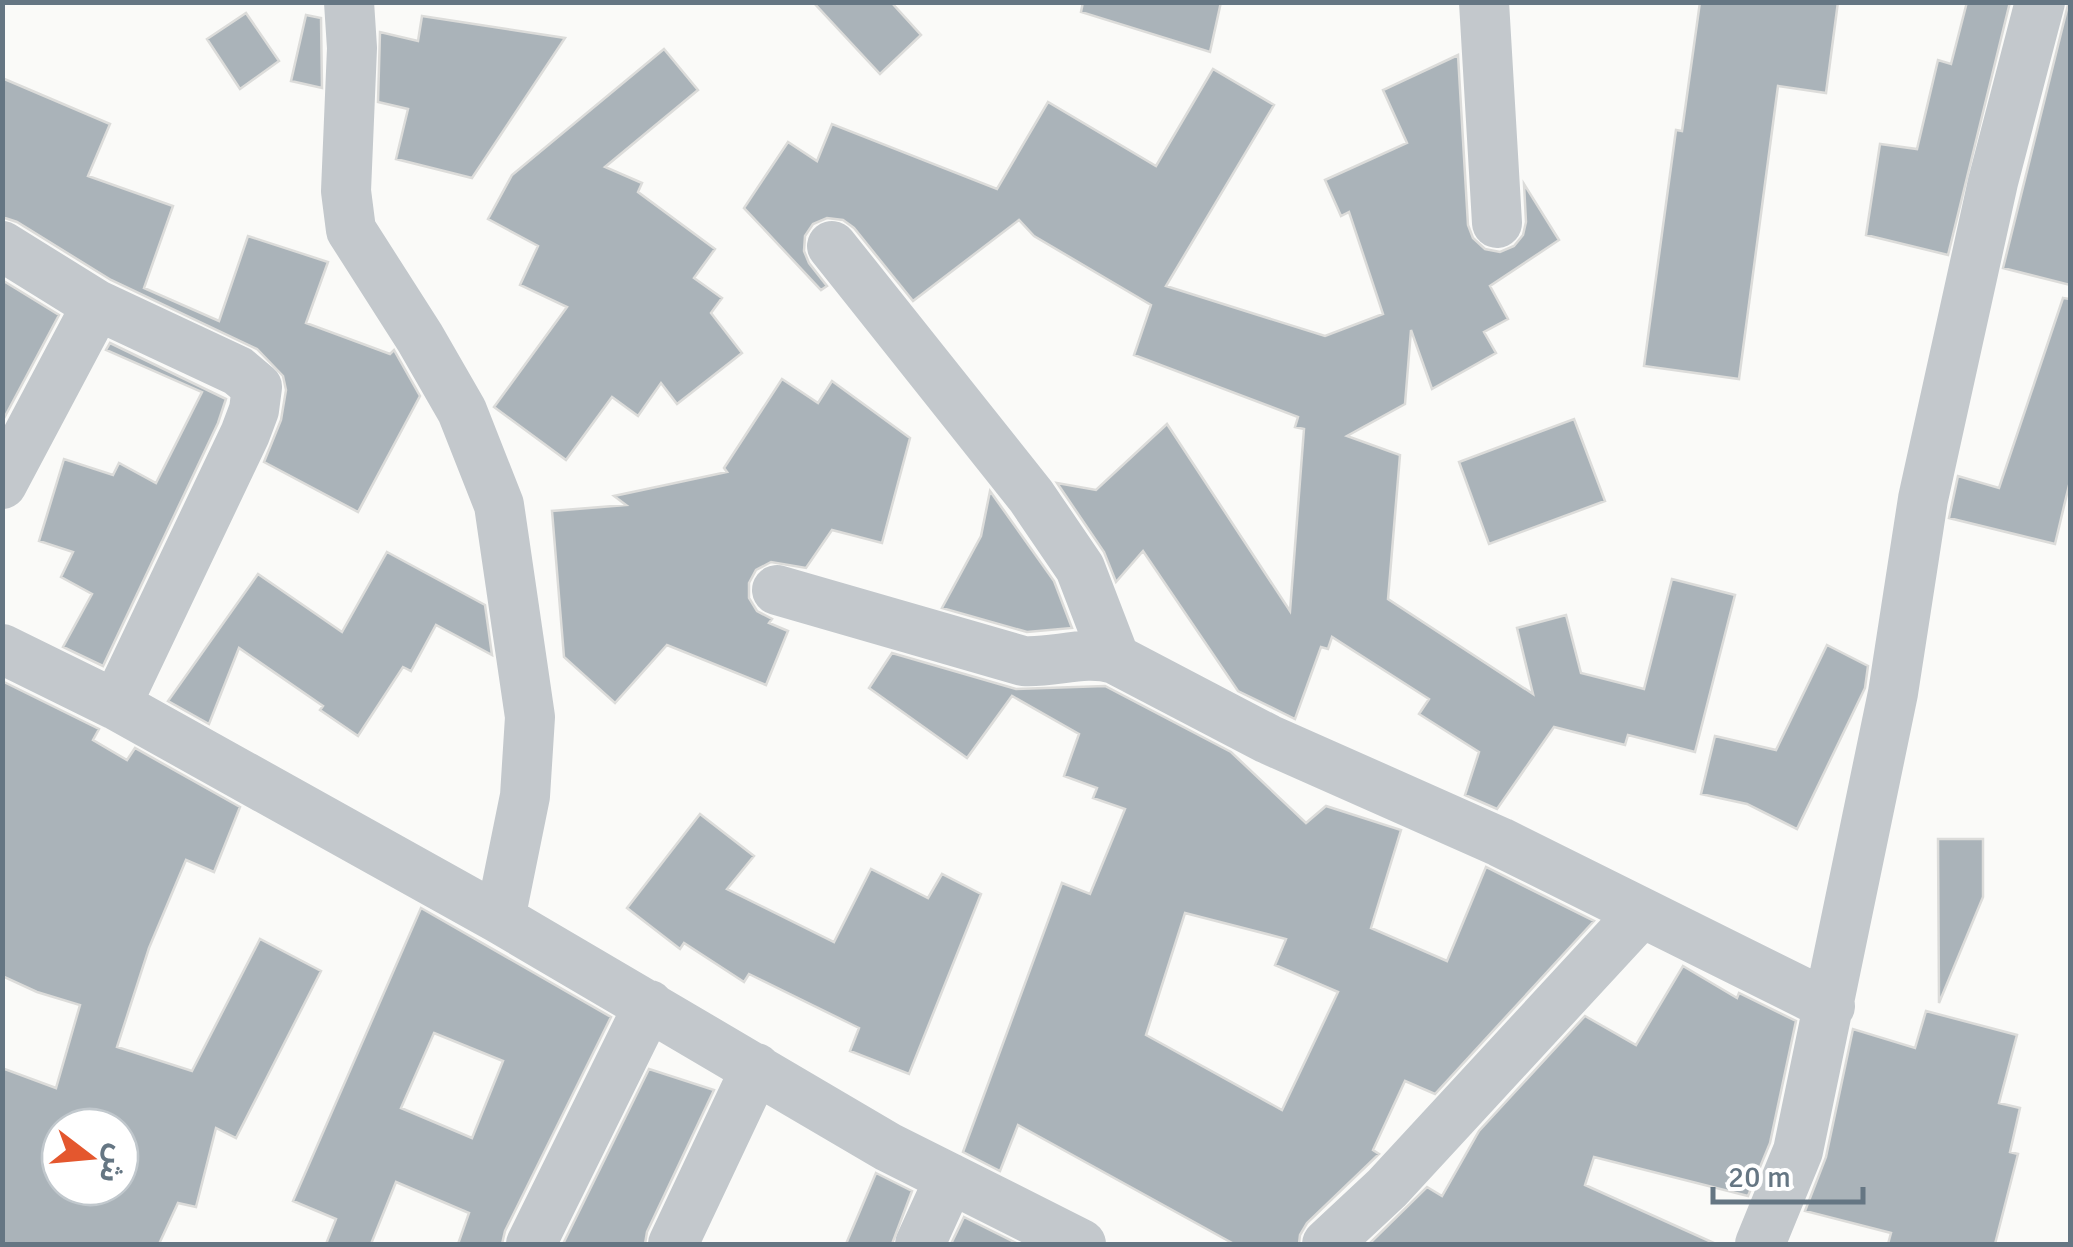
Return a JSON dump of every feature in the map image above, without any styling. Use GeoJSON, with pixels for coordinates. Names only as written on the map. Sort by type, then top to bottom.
{"type":"FeatureCollection","features":[{"type":"Feature","properties":{"kind":"street"},"geometry":{"type":"LineString","coordinates":[[349,2],[352,48],[346,192],[350,230],[462,410],[499,505],[530,717],[525,796],[500,918]]}},
{"type":"Feature","properties":{"kind":"street"},"geometry":{"type":"LineString","coordinates":[[1484,2],[1497,223]]}},
{"type":"Feature","properties":{"kind":"street"},"geometry":{"type":"LineString","coordinates":[[1760,1244],[1798,1151],[1894,693],[1923,500],[1993,182],[2040,2]]}},
{"type":"Feature","properties":{"kind":"street"},"geometry":{"type":"LineString","coordinates":[[2,246],[97,304],[238,371],[257,387],[245,434],[116,705]]}},
{"type":"Feature","properties":{"kind":"street"},"geometry":{"type":"LineString","coordinates":[[832,246],[1050,524],[1080,568],[1114,659]]}},
{"type":"Feature","properties":{"kind":"street"},"geometry":{"type":"LineString","coordinates":[[2,484],[97,304]]}},
{"type":"Feature","properties":{"kind":"street"},"geometry":{"type":"LineString","coordinates":[[777,590],[1024,661],[1088,654],[1114,659],[1268,739],[1500,842],[1830,1006]]}},
{"type":"Feature","properties":{"kind":"street"},"geometry":{"type":"LineString","coordinates":[[2,650],[116,705],[500,918],[888,1147],[1081,1244]]}},
{"type":"Feature","properties":{"kind":"street"},"geometry":{"type":"LineString","coordinates":[[1327,1244],[1387,1188],[1641,912]]}},
{"type":"Feature","properties":{"kind":"street"},"geometry":{"type":"LineString","coordinates":[[531,1244],[649,1005]]}},
{"type":"Feature","properties":{"kind":"street"},"geometry":{"type":"LineString","coordinates":[[673,1244],[756,1068]]}},
{"type":"Feature","properties":{"kind":"street"},"geometry":{"type":"LineString","coordinates":[[920,1244],[950,1178]]}},
{"type":"Feature","properties":{"kind":"building"},"geometry":{"type":"Polygon","coordinates":[[[813,2],[891,2],[921,35],[880,74],[813,2]]]}},
{"type":"Feature","properties":{"kind":"building"},"geometry":{"type":"Polygon","coordinates":[[[1083,2],[1221,2],[1210,52],[1081,12],[1083,2]]]}},
{"type":"Feature","properties":{"kind":"building"},"geometry":{"type":"Polygon","coordinates":[[[1700,2],[1838,2],[1826,93],[1778,86],[1739,379],[1644,366],[1676,130],[1682,131],[1700,2]]]}},
{"type":"Feature","properties":{"kind":"building"},"geometry":{"type":"Polygon","coordinates":[[[1967,2],[2010,2],[1948,255],[1866,235],[1880,144],[1917,149],[1938,60],[1951,64],[1967,2]]]}},
{"type":"Feature","properties":{"kind":"building"},"geometry":{"type":"Polygon","coordinates":[[[2070,5],[2070,285],[2003,268],[2070,5]]]}},
{"type":"Feature","properties":{"kind":"building"},"geometry":{"type":"Polygon","coordinates":[[[246,13],[279,61],[240,89],[207,39],[246,13]]]}},
{"type":"Feature","properties":{"kind":"building"},"geometry":{"type":"Polygon","coordinates":[[[306,15],[321,18],[322,88],[291,81],[306,15]]]}},
{"type":"Feature","properties":{"kind":"building"},"geometry":{"type":"Polygon","coordinates":[[[422,16],[565,38],[472,178],[396,159],[408,109],[378,102],[380,32],[418,41],[422,16]]]}},
{"type":"Feature","properties":{"kind":"building"},"geometry":{"type":"Polygon","coordinates":[[[664,49],[698,90],[605,167],[642,183],[638,192],[715,249],[694,278],[722,298],[711,313],[742,353],[677,404],[661,383],[638,416],[612,397],[566,460],[494,407],[567,307],[520,285],[538,246],[488,219],[512,175],[664,49]]]}},
{"type":"Feature","properties":{"kind":"building"},"geometry":{"type":"Polygon","coordinates":[[[1458,55],[1468,225],[1473,238],[1485,249],[1500,252],[1514,246],[1523,235],[1526,222],[1524,184],[1559,240],[1490,286],[1508,319],[1484,332],[1496,353],[1432,389],[1411,330],[1405,404],[1347,436],[1400,455],[1388,599],[1533,694],[1517,628],[1566,615],[1581,673],[1644,689],[1672,579],[1735,595],[1695,752],[1628,735],[1625,745],[1554,727],[1497,809],[1465,795],[1479,752],[1419,714],[1429,699],[1332,637],[1328,649],[1321,647],[1295,719],[1238,691],[1143,551],[1116,582],[1104,552],[1057,483],[1096,490],[1167,424],[1290,611],[1304,429],[1295,427],[1298,417],[1134,355],[1151,305],[1034,236],[1019,220],[913,301],[854,228],[843,220],[827,218],[813,224],[805,236],[804,251],[809,263],[827,286],[821,290],[744,208],[788,142],[817,161],[832,124],[997,189],[1048,102],[1156,166],[1213,69],[1274,105],[1166,286],[1325,336],[1383,314],[1349,212],[1341,216],[1325,180],[1407,143],[1383,90],[1458,55]]]}},
{"type":"Feature","properties":{"kind":"building"},"geometry":{"type":"Polygon","coordinates":[[[2,78],[110,124],[88,176],[173,206],[144,288],[219,321],[248,236],[328,262],[306,323],[390,354],[394,350],[420,396],[358,512],[264,462],[281,420],[286,390],[283,376],[257,349],[111,280],[17,222],[2,217],[2,78]]]}},
{"type":"Feature","properties":{"kind":"building"},"geometry":{"type":"Polygon","coordinates":[[[2,280],[59,315],[2,422],[2,280]]]}},
{"type":"Feature","properties":{"kind":"building"},"geometry":{"type":"Polygon","coordinates":[[[2063,298],[2070,299],[2070,481],[2055,544],[1949,518],[1958,476],[1999,488],[2063,298]]]}},
{"type":"Feature","properties":{"kind":"building"},"geometry":{"type":"Polygon","coordinates":[[[110,343],[226,399],[103,666],[63,647],[92,594],[61,577],[73,552],[39,541],[64,459],[113,475],[119,463],[156,483],[202,392],[106,350],[110,343]]]}},
{"type":"Feature","properties":{"kind":"building"},"geometry":{"type":"Polygon","coordinates":[[[782,379],[818,403],[832,381],[910,438],[882,543],[832,530],[806,568],[771,562],[756,570],[749,583],[749,598],[757,611],[772,619],[769,623],[788,631],[766,685],[667,645],[615,703],[564,657],[552,511],[626,505],[614,496],[727,472],[724,468],[782,379]]]}},
{"type":"Feature","properties":{"kind":"building"},"geometry":{"type":"Polygon","coordinates":[[[1574,419],[1605,501],[1489,544],[1459,462],[1574,419]]]}},
{"type":"Feature","properties":{"kind":"building"},"geometry":{"type":"Polygon","coordinates":[[[990,491],[1054,581],[1072,628],[1027,632],[942,608],[981,536],[990,491]]]}},
{"type":"Feature","properties":{"kind":"building"},"geometry":{"type":"Polygon","coordinates":[[[387,552],[485,605],[492,655],[436,625],[411,671],[403,667],[358,736],[320,710],[323,706],[239,648],[209,724],[168,701],[258,574],[342,632],[387,552]]]}},
{"type":"Feature","properties":{"kind":"building"},"geometry":{"type":"Polygon","coordinates":[[[1827,645],[1868,666],[1865,688],[1797,829],[1747,804],[1701,794],[1715,736],[1776,750],[1827,645]]]}},
{"type":"Feature","properties":{"kind":"building"},"geometry":{"type":"Polygon","coordinates":[[[892,653],[1016,689],[1105,686],[1231,752],[1306,823],[1326,806],[1401,830],[1371,928],[1447,961],[1486,867],[1594,921],[1435,1094],[1405,1081],[1373,1150],[1379,1154],[1307,1223],[1299,1244],[1234,1244],[1018,1125],[1000,1171],[963,1152],[1062,883],[1090,894],[1125,809],[1093,798],[1097,788],[1064,776],[1079,734],[1012,696],[967,758],[869,688],[892,653]],[[1185,913],[1146,1035],[1282,1110],[1338,992],[1275,965],[1286,939],[1185,913]]]}},
{"type":"Feature","properties":{"kind":"building"},"geometry":{"type":"Polygon","coordinates":[[[2,681],[99,729],[93,740],[127,760],[135,748],[240,807],[214,872],[186,860],[149,948],[117,1047],[192,1071],[260,939],[321,971],[236,1138],[216,1128],[196,1207],[178,1203],[159,1244],[2,1244],[2,1068],[56,1088],[80,1005],[2,976],[2,681]]]}},
{"type":"Feature","properties":{"kind":"building"},"geometry":{"type":"Polygon","coordinates":[[[700,814],[754,856],[727,889],[834,942],[871,869],[928,898],[942,874],[981,894],[909,1074],[850,1051],[859,1028],[749,974],[744,982],[684,943],[680,949],[627,908],[700,814]]]}},
{"type":"Feature","properties":{"kind":"building"},"geometry":{"type":"Polygon","coordinates":[[[1938,839],[1983,839],[1983,897],[1939,1003],[1938,839]]]}},
{"type":"Feature","properties":{"kind":"building"},"geometry":{"type":"Polygon","coordinates":[[[421,908],[611,1017],[502,1244],[458,1244],[469,1213],[396,1182],[371,1244],[326,1244],[336,1219],[293,1201],[421,908]],[[434,1033],[401,1108],[472,1138],[503,1061],[434,1033]]]}},
{"type":"Feature","properties":{"kind":"building"},"geometry":{"type":"Polygon","coordinates":[[[1683,966],[1737,998],[1739,993],[1796,1021],[1770,1143],[1748,1196],[1594,1157],[1585,1185],[1716,1244],[1369,1244],[1427,1187],[1442,1196],[1479,1131],[1585,1016],[1636,1045],[1683,966]]]}},
{"type":"Feature","properties":{"kind":"building"},"geometry":{"type":"Polygon","coordinates":[[[1926,1011],[2017,1035],[1999,1103],[2020,1108],[2010,1152],[2018,1154],[1995,1244],[1888,1244],[1891,1233],[1805,1211],[1826,1157],[1853,1029],[1915,1048],[1926,1011]]]}},
{"type":"Feature","properties":{"kind":"building"},"geometry":{"type":"Polygon","coordinates":[[[649,1069],[714,1090],[647,1232],[645,1244],[563,1244],[649,1069]]]}},
{"type":"Feature","properties":{"kind":"building"},"geometry":{"type":"Polygon","coordinates":[[[876,1173],[912,1191],[892,1244],[846,1244],[876,1173]]]}},
{"type":"Feature","properties":{"kind":"building"},"geometry":{"type":"Polygon","coordinates":[[[964,1217],[1018,1244],[951,1244],[964,1217]]]}}]}
